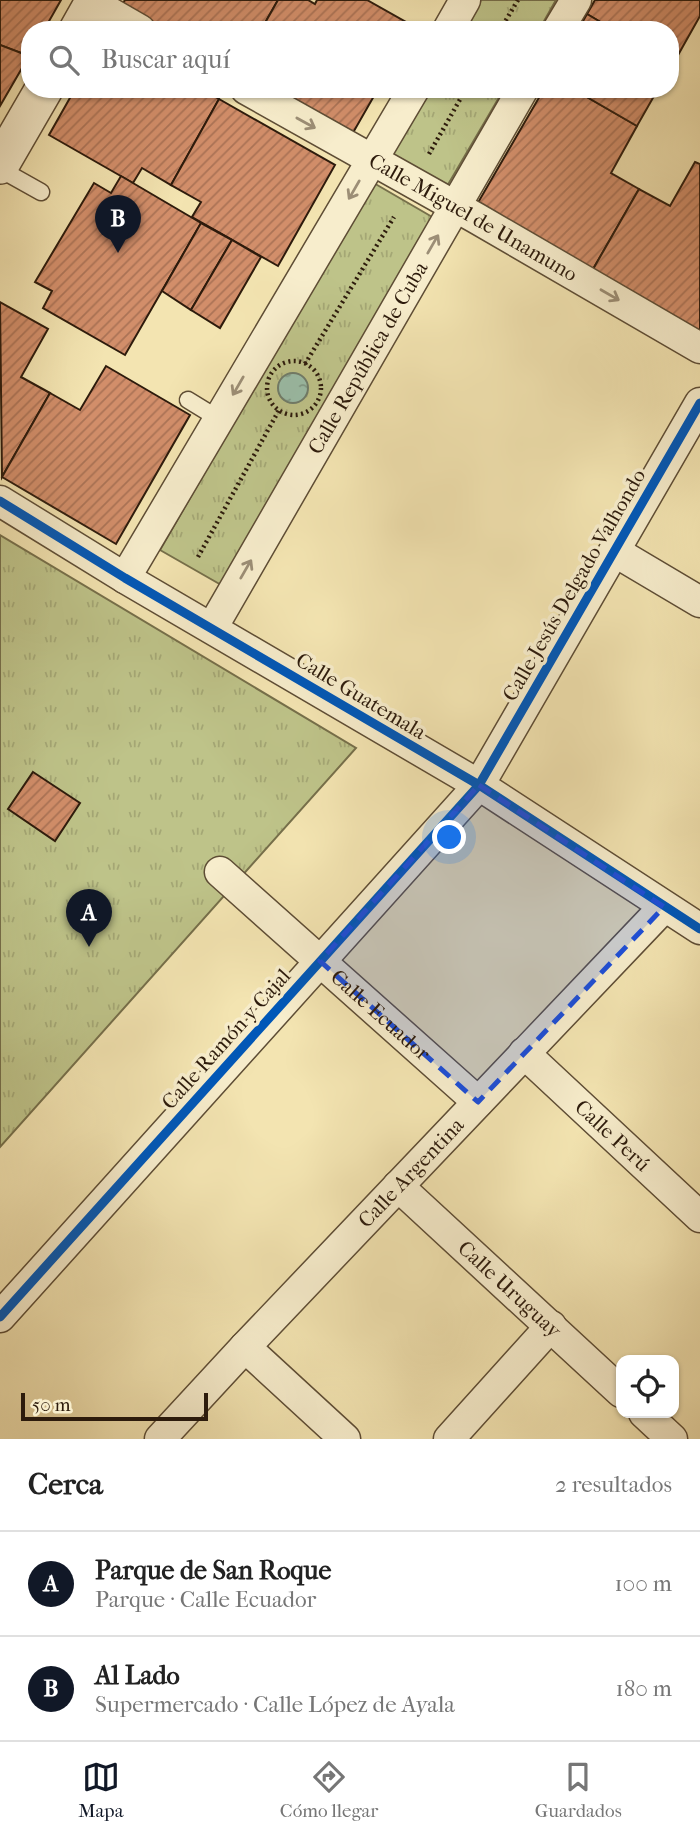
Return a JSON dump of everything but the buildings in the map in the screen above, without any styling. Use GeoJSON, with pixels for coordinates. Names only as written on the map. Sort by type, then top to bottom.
{"type":"FeatureCollection","features":[{"type":"Feature","properties":{"kind":"street"},"geometry":{"type":"LineString","coordinates":[[453,21],[465,0]]}},
{"type":"Feature","properties":{"kind":"street"},"geometry":{"type":"LineString","coordinates":[[563,21],[576,0]]}},
{"type":"Feature","properties":{"kind":"street"},"geometry":{"type":"LineString","coordinates":[[89,11],[116,21]]}},
{"type":"Feature","properties":{"kind":"street"},"geometry":{"type":"LineString","coordinates":[[0,167],[39,98]]}},
{"type":"Feature","properties":{"kind":"street","name":"Calle Miguel de Unamuno"},"geometry":{"type":"LineString","coordinates":[[262,98],[700,348]]}},
{"type":"Feature","properties":{"kind":"street"},"geometry":{"type":"LineString","coordinates":[[125,578],[409,98]]}},
{"type":"Feature","properties":{"kind":"street","name":"Calle República de Cuba"},"geometry":{"type":"LineString","coordinates":[[212,628],[518,98]]}},
{"type":"Feature","properties":{"kind":"street","name":"Calle Jesús Delgado Valhondo"},"geometry":{"type":"LineString","coordinates":[[479,785],[700,403]]}},
{"type":"Feature","properties":{"kind":"street","name":"Calle Guatemala"},"geometry":{"type":"LineString","coordinates":[[0,501],[125,578],[479,785],[700,929]]}},
{"type":"Feature","properties":{"kind":"street"},"geometry":{"type":"LineString","coordinates":[[614,551],[700,602]]}},
{"type":"Feature","properties":{"kind":"street","name":"Calle Ramón y Cajal"},"geometry":{"type":"LineString","coordinates":[[0,1317],[479,785]]}},
{"type":"Feature","properties":{"kind":"street","name":"Calle Ecuador"},"geometry":{"type":"LineString","coordinates":[[220,872],[478,1102]]}},
{"type":"Feature","properties":{"kind":"street","name":"Calle Argentina"},"geometry":{"type":"LineString","coordinates":[[160,1439],[664,907]]}},
{"type":"Feature","properties":{"kind":"street","name":"Calle Perú"},"geometry":{"type":"LineString","coordinates":[[524,1053],[700,1217]]}},
{"type":"Feature","properties":{"kind":"street","name":"Calle Uruguay"},"geometry":{"type":"LineString","coordinates":[[398,1186],[616,1387]]}},
{"type":"Feature","properties":{"kind":"street"},"geometry":{"type":"LineString","coordinates":[[449,1439],[551,1326]]}},
{"type":"Feature","properties":{"kind":"street"},"geometry":{"type":"LineString","coordinates":[[245,1347],[345,1439]]}},
{"type":"Feature","properties":{"kind":"street"},"geometry":{"type":"LineString","coordinates":[[649,1418],[672,1439]]}},
{"type":"Feature","properties":{"kind":"lane"},"geometry":{"type":"LineString","coordinates":[[0,167],[41,192]]}},
{"type":"Feature","properties":{"kind":"lane"},"geometry":{"type":"LineString","coordinates":[[188,400],[219,419]]}},
{"type":"Feature","properties":{"kind":"path"},"geometry":{"type":"LineString","coordinates":[[505,21],[517,0]]}},
{"type":"Feature","properties":{"kind":"path"},"geometry":{"type":"LineString","coordinates":[[429,154],[461,98]]}},
{"type":"Feature","properties":{"kind":"path"},"geometry":{"type":"LineString","coordinates":[[306,364],[394,217]]}},
{"type":"Feature","properties":{"kind":"path"},"geometry":{"type":"LineString","coordinates":[[295,360],[306,364],[317,374],[320,382],[318,399],[307,411],[299,414],[279,410],[269,400],[267,391],[271,373],[285,362],[295,360]]}},
{"type":"Feature","properties":{"kind":"path"},"geometry":{"type":"LineString","coordinates":[[198,557],[279,410]]}},
{"type":"Feature","properties":{"kind":"highlighted area"},"geometry":{"type":"Polygon","coordinates":[[[479,785],[664,907],[478,1102],[320,961],[479,785]]]}},
{"type":"Feature","properties":{"kind":"green space"},"geometry":{"type":"Polygon","coordinates":[[[481,0],[556,0],[544,21],[468,21],[481,0]]]}},
{"type":"Feature","properties":{"kind":"green space"},"geometry":{"type":"Polygon","coordinates":[[[423,98],[499,98],[446,188],[390,155],[423,98]]]}},
{"type":"Feature","properties":{"kind":"green space"},"geometry":{"type":"Polygon","coordinates":[[[372,182],[434,218],[223,586],[160,550],[372,182]]]}},
{"type":"Feature","properties":{"kind":"green space"},"geometry":{"type":"Polygon","coordinates":[[[0,535],[356,748],[0,1147],[0,535]]]}},
{"type":"Feature","properties":{"kind":"water"},"geometry":{"type":"Polygon","coordinates":[[[293,373],[304,377],[308,388],[304,399],[293,403],[282,399],[278,388],[282,377],[293,373]]]}},
{"type":"Feature","properties":{"kind":"cycle path"},"geometry":{"type":"LineString","coordinates":[[0,1317],[479,785],[700,403]]}},
{"type":"Feature","properties":{"kind":"cycle path"},"geometry":{"type":"LineString","coordinates":[[0,501],[125,578],[479,785],[700,929]]}},
{"type":"Feature","properties":{"kind":"place","name":"Al Lado"},"geometry":{"type":"Point","coordinates":[118,253]}},
{"type":"Feature","properties":{"kind":"place","name":"Parque de San Roque"},"geometry":{"type":"Point","coordinates":[89,947]}}]}
